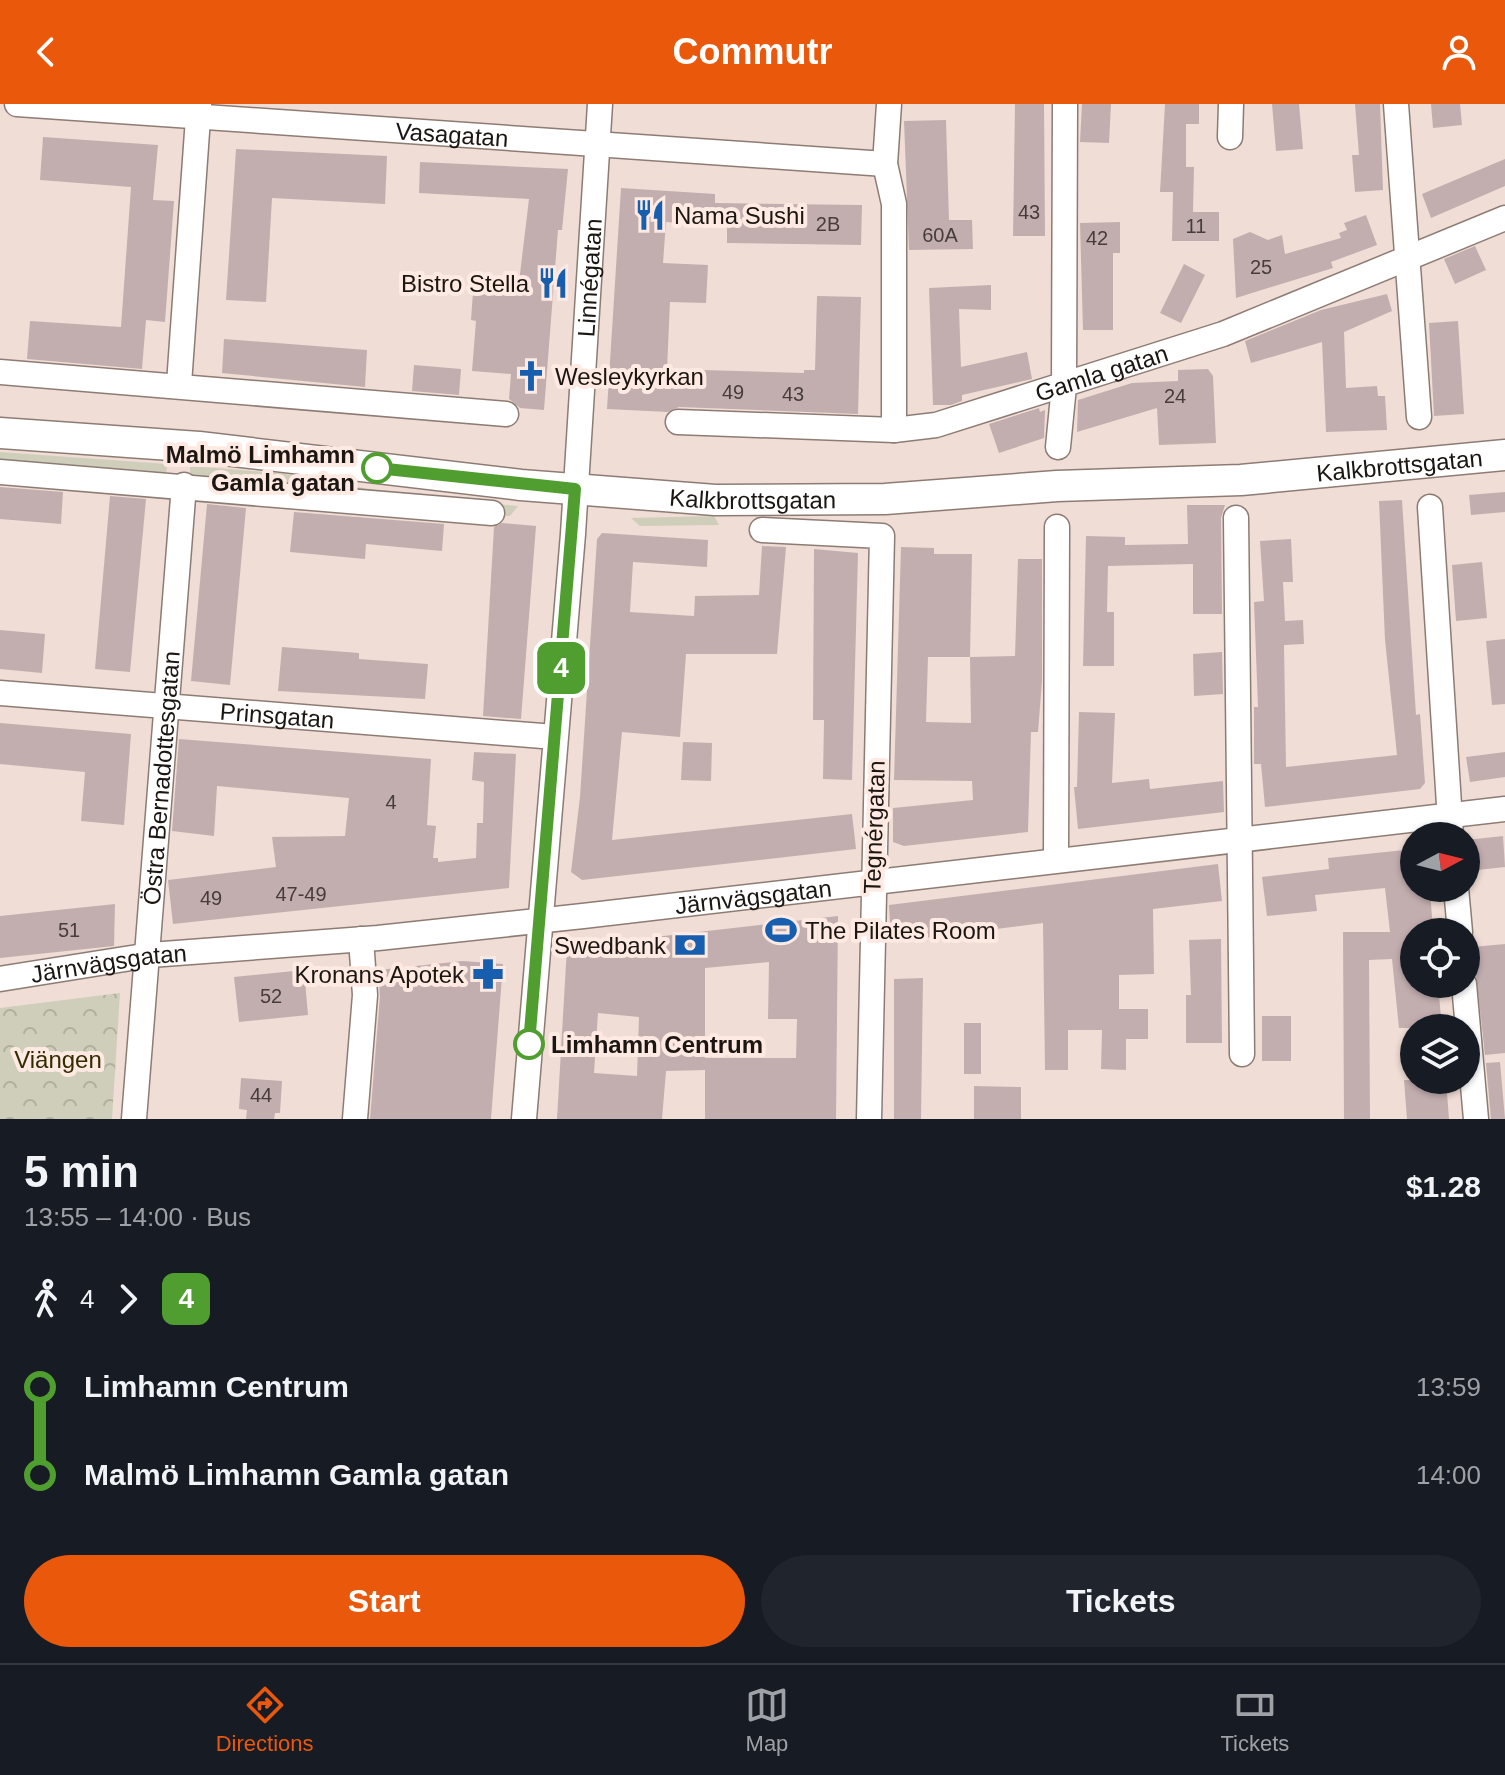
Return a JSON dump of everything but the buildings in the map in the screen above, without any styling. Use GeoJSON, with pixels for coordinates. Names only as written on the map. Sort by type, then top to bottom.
{"type":"FeatureCollection","features":[{"type":"Feature","properties":{"kind":"main road","name":"Kalkbrottsgatan"},"geometry":{"type":"LineString","coordinates":[[0,433],[199,447],[575,489],[715,500],[885,499],[1057,486],[1241,480],[1505,455]]}},
{"type":"Feature","properties":{"kind":"street","name":"Vasagatan"},"geometry":{"type":"LineString","coordinates":[[17,104],[199,110],[885,164]]}},
{"type":"Feature","properties":{"kind":"street","name":"Linnégatan"},"geometry":{"type":"LineString","coordinates":[[524,1119],[575,489],[600,104]]}},
{"type":"Feature","properties":{"kind":"street"},"geometry":{"type":"LineString","coordinates":[[889,104],[885,164],[894,204],[894,430]]}},
{"type":"Feature","properties":{"kind":"street"},"geometry":{"type":"LineString","coordinates":[[1058,447],[1064,386],[1065,104]]}},
{"type":"Feature","properties":{"kind":"street"},"geometry":{"type":"LineString","coordinates":[[1230,137],[1231,104]]}},
{"type":"Feature","properties":{"kind":"street"},"geometry":{"type":"LineString","coordinates":[[1396,104],[1419,417]]}},
{"type":"Feature","properties":{"kind":"street"},"geometry":{"type":"LineString","coordinates":[[179,384],[199,110]]}},
{"type":"Feature","properties":{"kind":"street","name":"Gamla gatan"},"geometry":{"type":"LineString","coordinates":[[678,422],[894,430],[936,425],[1223,334],[1505,218]]}},
{"type":"Feature","properties":{"kind":"street"},"geometry":{"type":"LineString","coordinates":[[0,372],[179,384],[506,414]]}},
{"type":"Feature","properties":{"kind":"street"},"geometry":{"type":"LineString","coordinates":[[0,472],[492,513]]}},
{"type":"Feature","properties":{"kind":"street","name":"Östra Bernadottesgatan"},"geometry":{"type":"LineString","coordinates":[[134,1119],[150,955],[184,485]]}},
{"type":"Feature","properties":{"kind":"street"},"geometry":{"type":"LineString","coordinates":[[1430,507],[1450,822]]}},
{"type":"Feature","properties":{"kind":"street"},"geometry":{"type":"LineString","coordinates":[[1236,518],[1242,1054]]}},
{"type":"Feature","properties":{"kind":"street"},"geometry":{"type":"LineString","coordinates":[[1056,859],[1057,527]]}},
{"type":"Feature","properties":{"kind":"street","name":"Tegnérgatan"},"geometry":{"type":"LineString","coordinates":[[762,530],[882,536],[869,1119]]}},
{"type":"Feature","properties":{"kind":"street","name":"Prinsgatan"},"geometry":{"type":"LineString","coordinates":[[0,693],[555,737]]}},
{"type":"Feature","properties":{"kind":"street","name":"Järnvägsgatan"},"geometry":{"type":"LineString","coordinates":[[1463,822],[1505,809]]}},
{"type":"Feature","properties":{"kind":"street","name":"Järnvägsgatan"},"geometry":{"type":"LineString","coordinates":[[0,979],[150,955],[361,939],[1240,840],[1400,829]]}},
{"type":"Feature","properties":{"kind":"street"},"geometry":{"type":"LineString","coordinates":[[355,1119],[365,995],[361,939]]}},
{"type":"Feature","properties":{"kind":"street"},"geometry":{"type":"LineString","coordinates":[[1465,998],[1476,1119]]}},
{"type":"Feature","properties":{"kind":"green space"},"geometry":{"type":"Polygon","coordinates":[[[0,452],[167,464],[166,478],[0,466],[0,452]]]}},
{"type":"Feature","properties":{"kind":"green space"},"geometry":{"type":"Polygon","coordinates":[[[190,466],[280,473],[413,497],[518,506],[510,516],[502,516],[190,479],[190,466]]]}},
{"type":"Feature","properties":{"kind":"green space"},"geometry":{"type":"Polygon","coordinates":[[[714,516],[719,525],[640,526],[631,518],[714,516]]]}},
{"type":"Feature","properties":{"kind":"green space","name":"Viängen"},"geometry":{"type":"Polygon","coordinates":[[[120,993],[112,1119],[0,1119],[0,1008],[120,993]]]}},
{"type":"Feature","properties":{"kind":"bus line","name":"4"},"geometry":{"type":"LineString","coordinates":[[377,468],[575,489],[529,1044]]}},
{"type":"Feature","properties":{"kind":"place","name":"Nama Sushi"},"geometry":{"type":"Point","coordinates":[650,215]}},
{"type":"Feature","properties":{"kind":"place","name":"Bistro Stella"},"geometry":{"type":"Point","coordinates":[553,283]}},
{"type":"Feature","properties":{"kind":"place","name":"Wesleykyrkan"},"geometry":{"type":"Point","coordinates":[531,376]}},
{"type":"Feature","properties":{"kind":"place","name":"Malmö Limhamn Gamla gatan"},"geometry":{"type":"Point","coordinates":[377,468]}},
{"type":"Feature","properties":{"kind":"place","name":"The Pilates Room"},"geometry":{"type":"Point","coordinates":[781,930]}},
{"type":"Feature","properties":{"kind":"place","name":"Swedbank"},"geometry":{"type":"Point","coordinates":[690,945]}},
{"type":"Feature","properties":{"kind":"place","name":"Kronans Apotek"},"geometry":{"type":"Point","coordinates":[488,974]}},
{"type":"Feature","properties":{"kind":"place","name":"Limhamn Centrum"},"geometry":{"type":"Point","coordinates":[529,1044]}}]}
